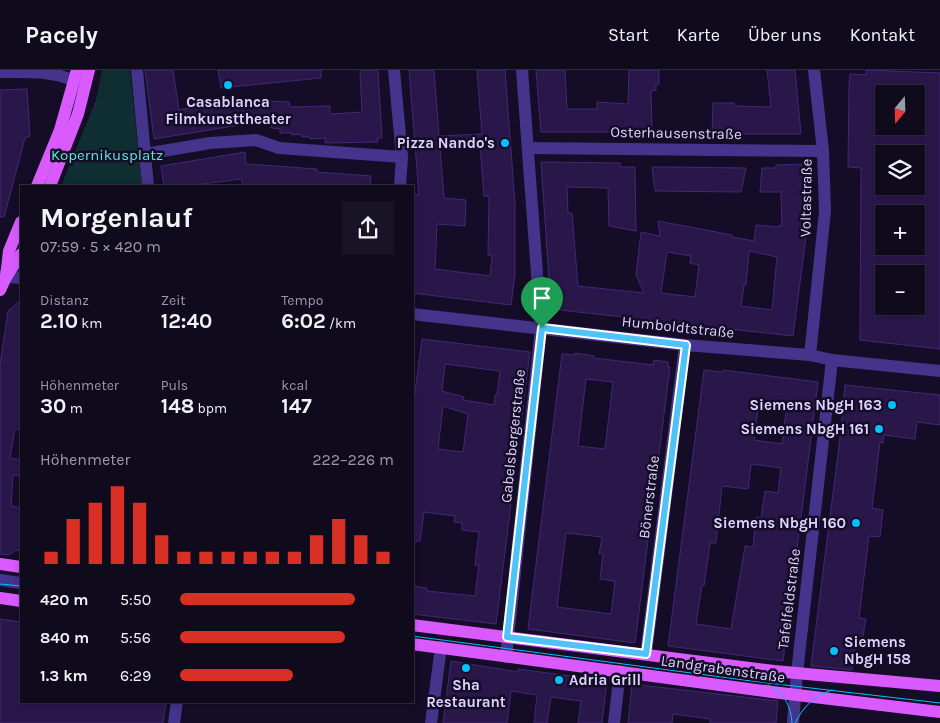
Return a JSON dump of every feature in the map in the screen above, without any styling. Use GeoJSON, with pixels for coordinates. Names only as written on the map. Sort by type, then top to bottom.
{"type":"FeatureCollection","features":[{"type":"Feature","properties":{"kind":"main road"},"geometry":{"type":"LineString","coordinates":[[50,185],[78,114],[89,70]]}},
{"type":"Feature","properties":{"kind":"main road"},"geometry":{"type":"LineString","coordinates":[[37,185],[60,130],[76,75]]}},
{"type":"Feature","properties":{"kind":"main road"},"geometry":{"type":"LineString","coordinates":[[0,290],[9,251],[20,224]]}},
{"type":"Feature","properties":{"kind":"main road"},"geometry":{"type":"LineString","coordinates":[[3,276],[20,255]]}},
{"type":"Feature","properties":{"kind":"main road"},"geometry":{"type":"LineString","coordinates":[[0,564],[20,567]]}},
{"type":"Feature","properties":{"kind":"main road"},"geometry":{"type":"LineString","coordinates":[[0,598],[20,601]]}},
{"type":"Feature","properties":{"kind":"main road","name":"Landgrabenstraße"},"geometry":{"type":"LineString","coordinates":[[414,625],[797,673],[937,686]]}},
{"type":"Feature","properties":{"kind":"main road","name":"Landgrabenstraße"},"geometry":{"type":"LineString","coordinates":[[414,644],[796,695],[940,712]]}},
{"type":"Feature","properties":{"kind":"street"},"geometry":{"type":"LineString","coordinates":[[137,70],[148,185]]}},
{"type":"Feature","properties":{"kind":"street"},"geometry":{"type":"LineString","coordinates":[[394,70],[402,157],[400,185]]}},
{"type":"Feature","properties":{"kind":"street","name":"Gabelsbergerstraße"},"geometry":{"type":"LineString","coordinates":[[506,657],[542,328],[522,70]]}},
{"type":"Feature","properties":{"kind":"street","name":"Voltastraße"},"geometry":{"type":"LineString","coordinates":[[810,355],[825,211],[823,151],[814,70]]}},
{"type":"Feature","properties":{"kind":"street"},"geometry":{"type":"LineString","coordinates":[[0,72],[46,72],[76,75]]}},
{"type":"Feature","properties":{"kind":"street"},"geometry":{"type":"LineString","coordinates":[[145,154],[210,144],[256,140],[279,148],[402,157]]}},
{"type":"Feature","properties":{"kind":"street","name":"Osterhausenstraße"},"geometry":{"type":"LineString","coordinates":[[528,148],[823,151]]}},
{"type":"Feature","properties":{"kind":"street"},"geometry":{"type":"LineString","coordinates":[[3,276],[20,278]]}},
{"type":"Feature","properties":{"kind":"street","name":"Humboldtstraße"},"geometry":{"type":"LineString","coordinates":[[414,314],[686,345],[810,355],[832,360],[940,371]]}},
{"type":"Feature","properties":{"kind":"street","name":"Bönerstraße"},"geometry":{"type":"LineString","coordinates":[[646,654],[686,345]]}},
{"type":"Feature","properties":{"kind":"street","name":"Tafelfeldstraße"},"geometry":{"type":"LineString","coordinates":[[793,723],[832,360]]}},
{"type":"Feature","properties":{"kind":"street"},"geometry":{"type":"LineString","coordinates":[[0,580],[20,583]]}},
{"type":"Feature","properties":{"kind":"street"},"geometry":{"type":"LineString","coordinates":[[432,723],[440,647]]}},
{"type":"Feature","properties":{"kind":"street"},"geometry":{"type":"LineString","coordinates":[[614,723],[620,671]]}},
{"type":"Feature","properties":{"kind":"street"},"geometry":{"type":"LineString","coordinates":[[174,723],[177,703]]}},
{"type":"Feature","properties":{"kind":"green space","name":"Kopernikusplatz"},"geometry":{"type":"Polygon","coordinates":[[[102,70],[130,70],[142,185],[61,185],[96,100],[102,70]]]}},
{"type":"Feature","properties":{"kind":"building"},"geometry":{"type":"Polygon","coordinates":[[[145,70],[173,70],[179,110],[228,99],[289,102],[290,107],[330,106],[330,114],[362,112],[360,70],[378,70],[382,138],[377,138],[378,142],[325,143],[325,138],[310,139],[310,137],[302,137],[301,134],[280,133],[280,129],[271,128],[271,124],[246,124],[154,139],[145,70]]]}},
{"type":"Feature","properties":{"kind":"building"},"geometry":{"type":"Polygon","coordinates":[[[218,70],[321,70],[321,78],[221,88],[218,70]]]}},
{"type":"Feature","properties":{"kind":"building"},"geometry":{"type":"Polygon","coordinates":[[[409,70],[434,70],[439,136],[482,134],[477,70],[505,70],[515,204],[515,274],[511,305],[414,293],[414,194],[419,195],[409,70]],[[480,145],[440,148],[444,198],[466,200],[465,226],[437,224],[435,269],[490,276],[492,256],[488,255],[489,196],[484,196],[480,145]]]}},
{"type":"Feature","properties":{"kind":"building"},"geometry":{"type":"Polygon","coordinates":[[[536,70],[565,70],[567,109],[597,109],[597,102],[628,104],[629,70],[659,70],[659,84],[656,84],[656,90],[651,91],[652,132],[541,132],[536,70]]]}},
{"type":"Feature","properties":{"kind":"building"},"geometry":{"type":"Polygon","coordinates":[[[767,70],[795,70],[801,134],[712,134],[713,103],[734,103],[734,106],[771,107],[767,70]]]}},
{"type":"Feature","properties":{"kind":"building"},"geometry":{"type":"Polygon","coordinates":[[[866,70],[940,73],[940,349],[860,340],[861,168],[848,167],[850,74],[866,75],[866,70]]]}},
{"type":"Feature","properties":{"kind":"building"},"geometry":{"type":"Polygon","coordinates":[[[27,89],[30,136],[25,138],[4,217],[0,217],[0,90],[27,89]]]}},
{"type":"Feature","properties":{"kind":"building"},"geometry":{"type":"Polygon","coordinates":[[[245,152],[246,164],[317,169],[317,172],[371,176],[370,185],[242,185],[242,179],[195,185],[164,185],[161,166],[245,152]]]}},
{"type":"Feature","properties":{"kind":"building"},"geometry":{"type":"Polygon","coordinates":[[[541,162],[620,163],[620,167],[635,167],[636,231],[609,226],[608,188],[567,187],[568,213],[572,213],[578,286],[644,293],[636,275],[641,232],[660,236],[658,221],[754,241],[756,225],[782,226],[781,192],[760,192],[762,168],[776,168],[776,165],[804,164],[807,229],[793,336],[551,309],[541,162]],[[749,251],[746,285],[744,285],[741,306],[772,310],[777,257],[749,251]],[[667,252],[661,293],[695,297],[699,265],[690,263],[691,256],[667,252]]]}},
{"type":"Feature","properties":{"kind":"building"},"geometry":{"type":"Polygon","coordinates":[[[652,167],[746,168],[741,192],[655,191],[652,167]]]}},
{"type":"Feature","properties":{"kind":"building"},"geometry":{"type":"Polygon","coordinates":[[[20,301],[20,430],[15,429],[10,458],[20,460],[20,476],[13,475],[11,506],[20,508],[20,551],[16,550],[9,555],[0,554],[0,365],[8,311],[20,301]]]}},
{"type":"Feature","properties":{"kind":"building"},"geometry":{"type":"Polygon","coordinates":[[[422,339],[530,352],[496,624],[414,614],[414,586],[427,588],[427,591],[475,596],[479,565],[475,565],[479,532],[462,530],[462,523],[454,522],[455,516],[424,512],[420,541],[414,541],[414,401],[422,339]],[[445,364],[442,391],[464,397],[463,400],[494,405],[500,371],[445,364]],[[443,406],[438,449],[463,452],[468,414],[443,406]]]}},
{"type":"Feature","properties":{"kind":"building"},"geometry":{"type":"Polygon","coordinates":[[[575,353],[594,356],[594,358],[653,365],[654,360],[668,362],[668,367],[670,367],[635,643],[528,629],[562,354],[575,355],[575,353]],[[586,379],[578,446],[605,449],[613,382],[586,379]],[[566,533],[557,607],[611,614],[615,581],[600,579],[603,554],[599,554],[602,537],[566,533]]]}},
{"type":"Feature","properties":{"kind":"building"},"geometry":{"type":"Polygon","coordinates":[[[704,370],[722,372],[723,370],[818,382],[783,661],[668,646],[704,370]],[[763,401],[763,403],[759,402],[754,440],[782,444],[787,404],[763,401]],[[751,464],[748,489],[722,486],[716,543],[710,543],[696,624],[731,629],[745,546],[753,547],[756,517],[761,518],[765,491],[778,493],[781,468],[751,464]]]}},
{"type":"Feature","properties":{"kind":"building"},"geometry":{"type":"Polygon","coordinates":[[[845,385],[940,395],[940,425],[917,422],[915,439],[884,435],[883,443],[880,442],[872,508],[883,510],[880,537],[869,536],[859,618],[866,619],[862,641],[856,640],[852,670],[811,666],[845,385]]]}},
{"type":"Feature","properties":{"kind":"building"},"geometry":{"type":"Polygon","coordinates":[[[0,619],[20,622],[20,703],[166,703],[163,723],[0,723],[0,619]]]}},
{"type":"Feature","properties":{"kind":"building"},"geometry":{"type":"Polygon","coordinates":[[[451,661],[518,672],[518,669],[607,681],[602,723],[578,723],[581,701],[551,697],[547,723],[534,723],[537,695],[511,691],[507,723],[443,723],[451,661]]]}},
{"type":"Feature","properties":{"kind":"building"},"geometry":{"type":"Polygon","coordinates":[[[632,684],[778,701],[776,723],[710,723],[710,719],[673,714],[672,723],[628,723],[632,684]]]}},
{"type":"Feature","properties":{"kind":"tram line"},"geometry":{"type":"LineString","coordinates":[[0,584],[20,586]]}},
{"type":"Feature","properties":{"kind":"tram line"},"geometry":{"type":"LineString","coordinates":[[414,636],[759,682],[940,703]]}},
{"type":"Feature","properties":{"kind":"tram line"},"geometry":{"type":"LineString","coordinates":[[768,685],[774,688],[786,700],[792,723]]}},
{"type":"Feature","properties":{"kind":"tram line"},"geometry":{"type":"LineString","coordinates":[[795,723],[810,703],[820,695],[832,690]]}},
{"type":"Feature","properties":{"kind":"place","name":"Casablanca Filmkunsttheater"},"geometry":{"type":"Point","coordinates":[228,85]}},
{"type":"Feature","properties":{"kind":"place","name":"Pizza Nando's"},"geometry":{"type":"Point","coordinates":[505,143]}},
{"type":"Feature","properties":{"kind":"place","name":"Siemens NbgH 163"},"geometry":{"type":"Point","coordinates":[892,405]}},
{"type":"Feature","properties":{"kind":"place","name":"Siemens NbgH 161"},"geometry":{"type":"Point","coordinates":[879,429]}},
{"type":"Feature","properties":{"kind":"place","name":"Siemens NbgH 160"},"geometry":{"type":"Point","coordinates":[856,523]}},
{"type":"Feature","properties":{"kind":"place","name":"Siemens NbgH 158"},"geometry":{"type":"Point","coordinates":[834,651]}},
{"type":"Feature","properties":{"kind":"place","name":"Sha Restaurant"},"geometry":{"type":"Point","coordinates":[466,668]}},
{"type":"Feature","properties":{"kind":"place","name":"Adria Grill"},"geometry":{"type":"Point","coordinates":[559,680]}},
{"type":"Feature","properties":{"kind":"route"},"geometry":{"type":"LineString","coordinates":[[542,328],[686,345],[646,654],[507,637],[542,328]]}}]}
